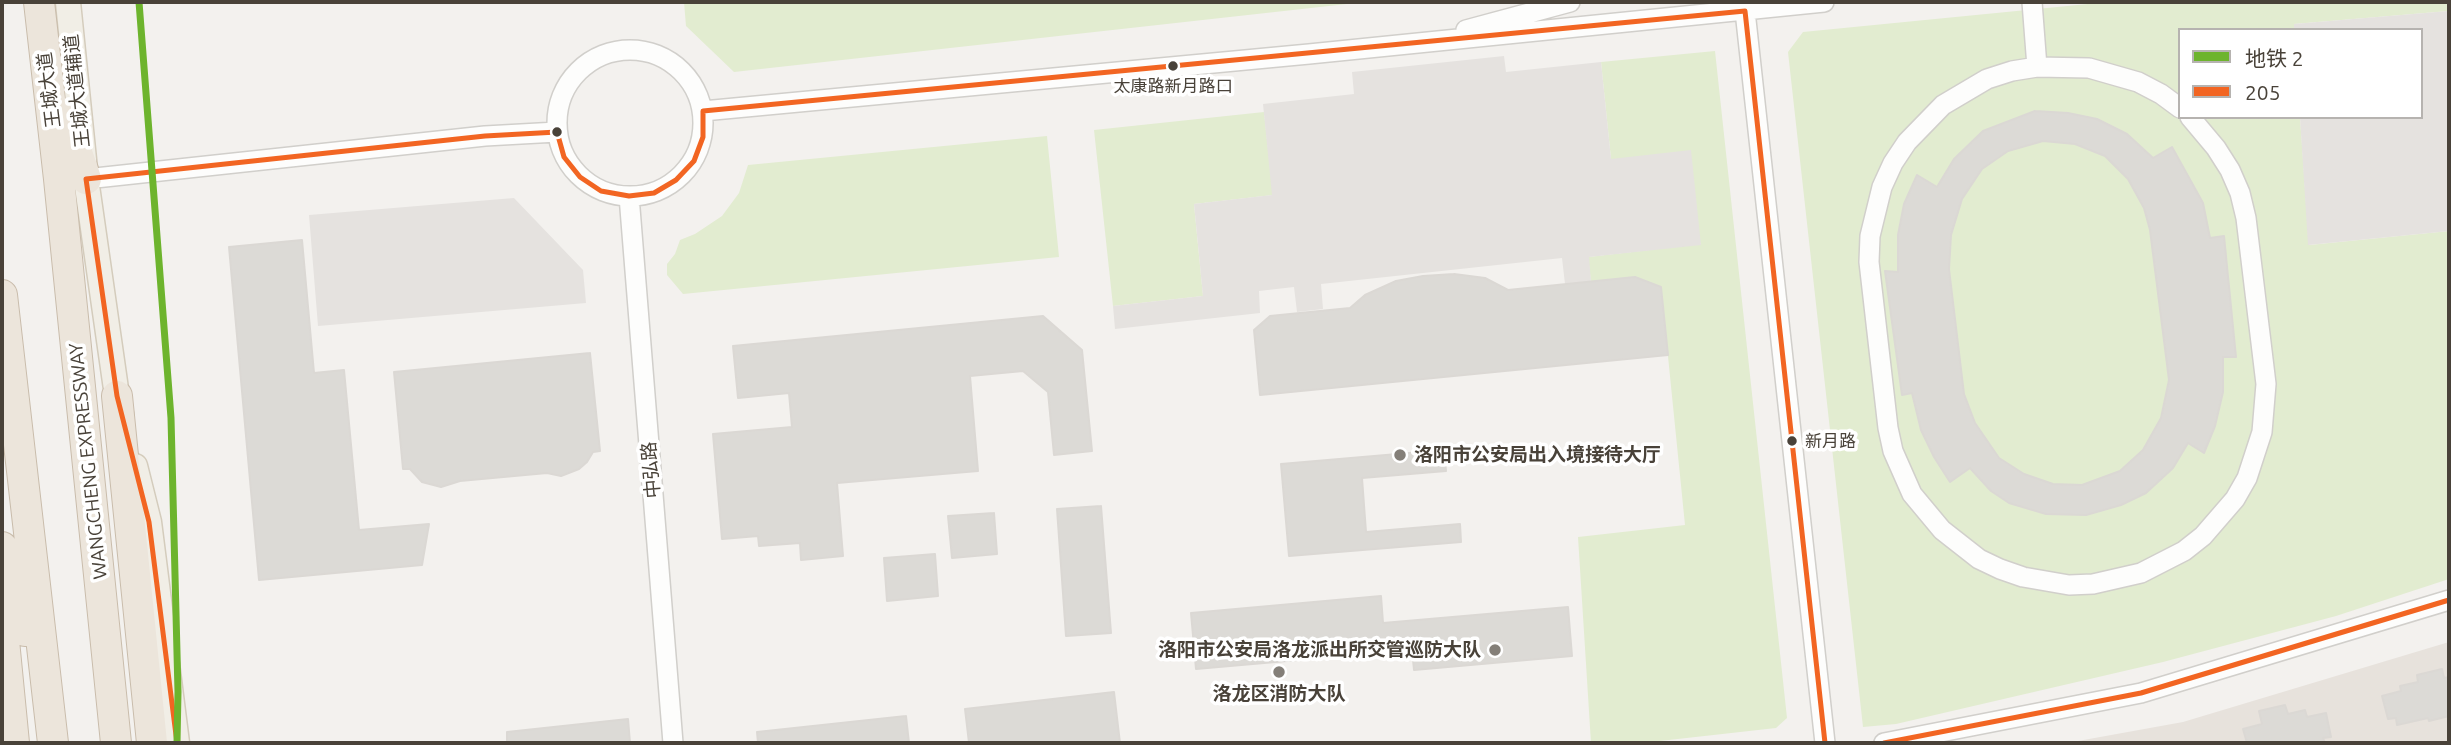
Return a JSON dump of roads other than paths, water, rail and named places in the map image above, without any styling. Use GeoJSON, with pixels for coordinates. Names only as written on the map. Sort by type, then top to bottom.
{"type":"FeatureCollection","features":[{"type":"Feature","properties":{"kind":"highway","name":"王城大道"},"geometry":{"type":"LineString","coordinates":[[39,2],[46,60],[73,179]]}},
{"type":"Feature","properties":{"kind":"highway","name":"WANGCHENG EXPRESSWAY"},"geometry":{"type":"LineString","coordinates":[[73,179],[115,731]]}},
{"type":"Feature","properties":{"kind":"highway"},"geometry":{"type":"LineString","coordinates":[[2,295],[52,736]]}},
{"type":"Feature","properties":{"kind":"highway"},"geometry":{"type":"LineString","coordinates":[[115,731],[117,396]]}},
{"type":"Feature","properties":{"kind":"highway"},"geometry":{"type":"LineString","coordinates":[[117,396],[152,743]]}},
{"type":"Feature","properties":{"kind":"highway"},"geometry":{"type":"LineString","coordinates":[[2,547],[52,736]]}},
{"type":"Feature","properties":{"kind":"highway"},"geometry":{"type":"LineString","coordinates":[[2,620],[14,743]]}},
{"type":"Feature","properties":{"kind":"main road","name":"王城大道辅道"},"geometry":{"type":"LineString","coordinates":[[68,2],[73,179],[117,396],[149,522],[177,743]]}},
{"type":"Feature","properties":{"kind":"street"},"geometry":{"type":"LineString","coordinates":[[1309,54],[1459,31],[1570,2]]}},
{"type":"Feature","properties":{"kind":"street"},"geometry":{"type":"LineString","coordinates":[[703,111],[1309,54],[1743,6],[1825,2]]}},
{"type":"Feature","properties":{"kind":"street"},"geometry":{"type":"LineString","coordinates":[[2032,2],[2037,66]]}},
{"type":"Feature","properties":{"kind":"street"},"geometry":{"type":"LineString","coordinates":[[1743,6],[1825,743]]}},
{"type":"Feature","properties":{"kind":"street"},"geometry":{"type":"LineString","coordinates":[[639,50],[663,57],[684,72],[698,93],[703,111],[703,137],[694,161],[677,180],[654,192],[629,196],[601,191],[580,177],[564,157],[557,132],[558,107],[568,83],[585,64],[613,51],[639,50]]}},
{"type":"Feature","properties":{"kind":"street"},"geometry":{"type":"LineString","coordinates":[[2178,107],[2150,88],[2089,68],[2037,66],[2012,71],[1976,85],[1943,105],[1923,122],[1893,163],[1874,211],[1869,249],[1888,428],[1902,473],[1912,494],[1942,530],[1979,559],[2023,578],[2093,584],[2141,573],[2163,563],[2203,536],[2220,518],[2235,499],[2256,455],[2262,432],[2266,384],[2246,218],[2230,170],[2192,119]]}},
{"type":"Feature","properties":{"kind":"street"},"geometry":{"type":"LineString","coordinates":[[73,179],[459,139],[557,132]]}},
{"type":"Feature","properties":{"kind":"street","name":"中弘路"},"geometry":{"type":"LineString","coordinates":[[629,196],[673,743]]}},
{"type":"Feature","properties":{"kind":"street"},"geometry":{"type":"LineString","coordinates":[[1884,743],[2141,693],[2449,600]]}},
{"type":"Feature","properties":{"kind":"metro line","name":"2"},"geometry":{"type":"LineString","coordinates":[[139,2],[171,418],[177,743]]}},
{"type":"Feature","properties":{"kind":"place","name":"太康路新月路口"},"geometry":{"type":"Point","coordinates":[1173,66]}},
{"type":"Feature","properties":{"kind":"place","name":"新月路"},"geometry":{"type":"Point","coordinates":[1792,441]}},
{"type":"Feature","properties":{"kind":"place","name":"洛阳市公安局出入境接待大厅"},"geometry":{"type":"Point","coordinates":[1400,455]}},
{"type":"Feature","properties":{"kind":"place","name":"洛阳市公安局洛龙派出所交管巡防大队"},"geometry":{"type":"Point","coordinates":[1495,650]}},
{"type":"Feature","properties":{"kind":"place","name":"洛龙区消防大队"},"geometry":{"type":"Point","coordinates":[1279,672]}}]}
